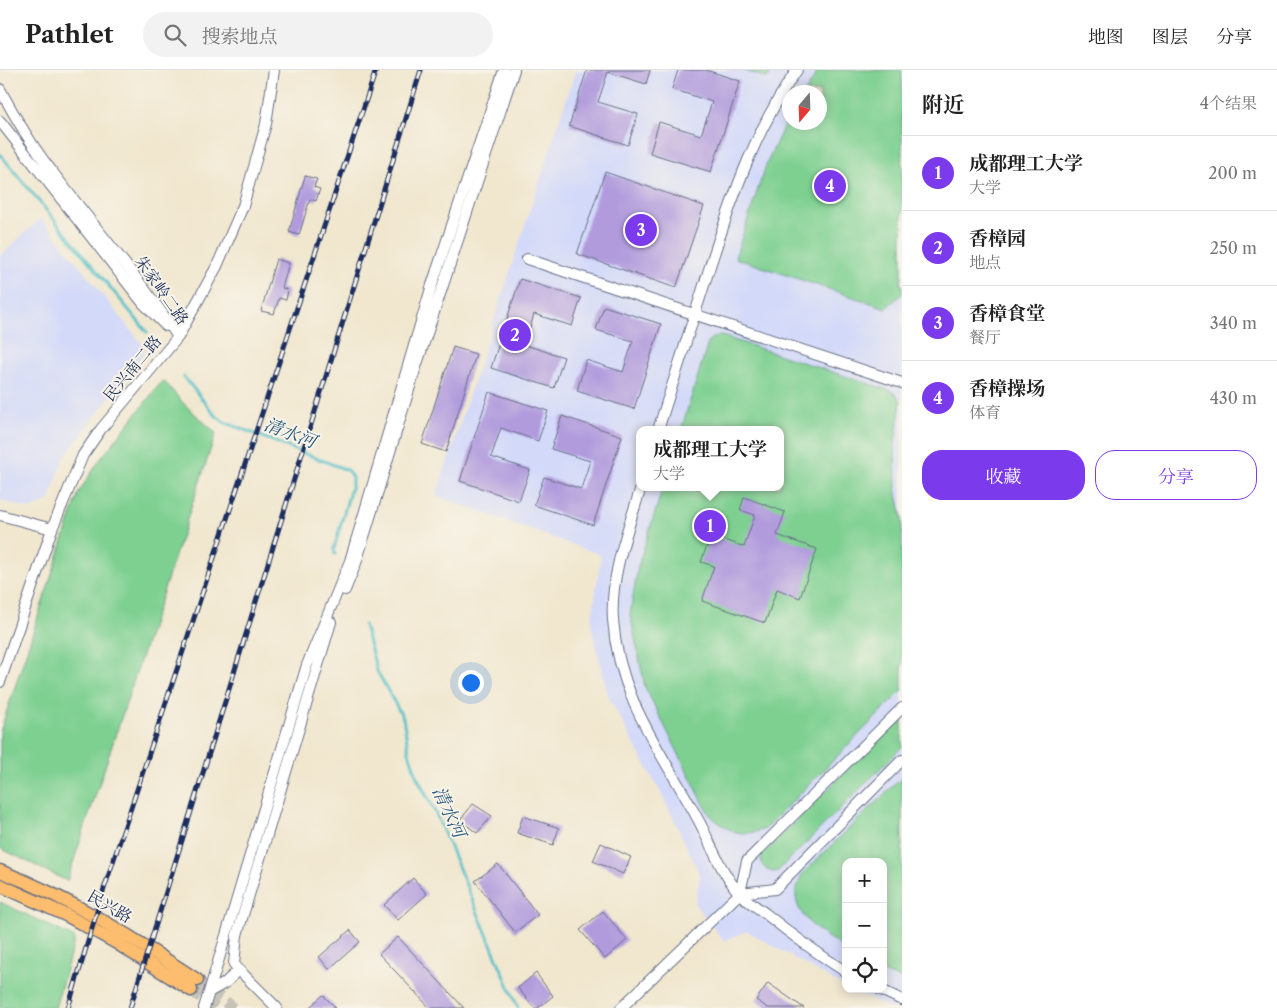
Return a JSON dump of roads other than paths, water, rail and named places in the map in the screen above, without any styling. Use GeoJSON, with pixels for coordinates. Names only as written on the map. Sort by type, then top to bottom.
{"type":"FeatureCollection","features":[{"type":"Feature","properties":{"kind":"main road","name":"民兴路"},"geometry":{"type":"LineString","coordinates":[[0,872],[77,905],[122,930],[194,985],[91,928],[0,885]]}},
{"type":"Feature","properties":{"kind":"street","name":"民兴南二路"},"geometry":{"type":"LineString","coordinates":[[0,682],[52,530],[87,448],[100,429],[178,337],[217,266],[243,206],[266,124],[274,70]]}},
{"type":"Feature","properties":{"kind":"street"},"geometry":{"type":"LineString","coordinates":[[204,1008],[307,665],[350,561],[432,285],[504,70]]}},
{"type":"Feature","properties":{"kind":"street"},"geometry":{"type":"LineString","coordinates":[[277,1008],[234,964],[235,945],[330,625],[356,564],[415,370],[514,70]]}},
{"type":"Feature","properties":{"kind":"street"},"geometry":{"type":"LineString","coordinates":[[659,426],[748,157],[785,87],[797,70]]}},
{"type":"Feature","properties":{"kind":"street"},"geometry":{"type":"LineString","coordinates":[[0,89],[46,173]]}},
{"type":"Feature","properties":{"kind":"street"},"geometry":{"type":"LineString","coordinates":[[1,126],[46,173]]}},
{"type":"Feature","properties":{"kind":"street","name":"朱家岭二路"},"geometry":{"type":"LineString","coordinates":[[46,173],[143,303],[178,337]]}},
{"type":"Feature","properties":{"kind":"street"},"geometry":{"type":"LineString","coordinates":[[527,259],[902,383]]}},
{"type":"Feature","properties":{"kind":"street"},"geometry":{"type":"LineString","coordinates":[[640,491],[620,553],[614,589],[613,619],[617,658],[640,720],[702,827],[716,859],[740,893],[803,943],[842,969]]}},
{"type":"Feature","properties":{"kind":"street"},"geometry":{"type":"LineString","coordinates":[[0,515],[52,530]]}},
{"type":"Feature","properties":{"kind":"street"},"geometry":{"type":"LineString","coordinates":[[621,1008],[740,893],[747,861],[902,708]]}},
{"type":"Feature","properties":{"kind":"street"},"geometry":{"type":"LineString","coordinates":[[740,893],[775,889],[902,760]]}},
{"type":"Feature","properties":{"kind":"street"},"geometry":{"type":"LineString","coordinates":[[208,992],[225,983],[238,970]]}},
{"type":"Feature","properties":{"kind":"street"},"geometry":{"type":"LineString","coordinates":[[887,993],[902,1000]]}},
{"type":"Feature","properties":{"kind":"waterway","name":"清水河"},"geometry":{"type":"LineString","coordinates":[[0,154],[147,332]]}},
{"type":"Feature","properties":{"kind":"waterway","name":"清水河"},"geometry":{"type":"LineString","coordinates":[[184,377],[215,415],[224,422],[347,470],[352,477],[352,484],[334,549],[335,554]]}},
{"type":"Feature","properties":{"kind":"waterway","name":"清水河"},"geometry":{"type":"LineString","coordinates":[[364,625],[377,671],[403,718],[409,752],[417,777],[436,814],[518,1008]]}},
{"type":"Feature","properties":{"kind":"tunnel"},"geometry":{"type":"LineString","coordinates":[[197,980],[233,1008]]}},
{"type":"Feature","properties":{"kind":"tunnel"},"geometry":{"type":"LineString","coordinates":[[191,990],[216,1008]]}},
{"type":"Feature","properties":{"kind":"railway"},"geometry":{"type":"LineString","coordinates":[[68,1008],[102,895],[376,70]]}},
{"type":"Feature","properties":{"kind":"railway"},"geometry":{"type":"LineString","coordinates":[[130,1008],[421,70]]}},
{"type":"Feature","properties":{"kind":"place","name":"香樟操场"},"geometry":{"type":"Point","coordinates":[830,186]}},
{"type":"Feature","properties":{"kind":"place","name":"香樟食堂"},"geometry":{"type":"Point","coordinates":[641,230]}},
{"type":"Feature","properties":{"kind":"place","name":"香樟园"},"geometry":{"type":"Point","coordinates":[515,335]}},
{"type":"Feature","properties":{"kind":"place","name":"成都理工大学"},"geometry":{"type":"Point","coordinates":[710,526]}}]}
